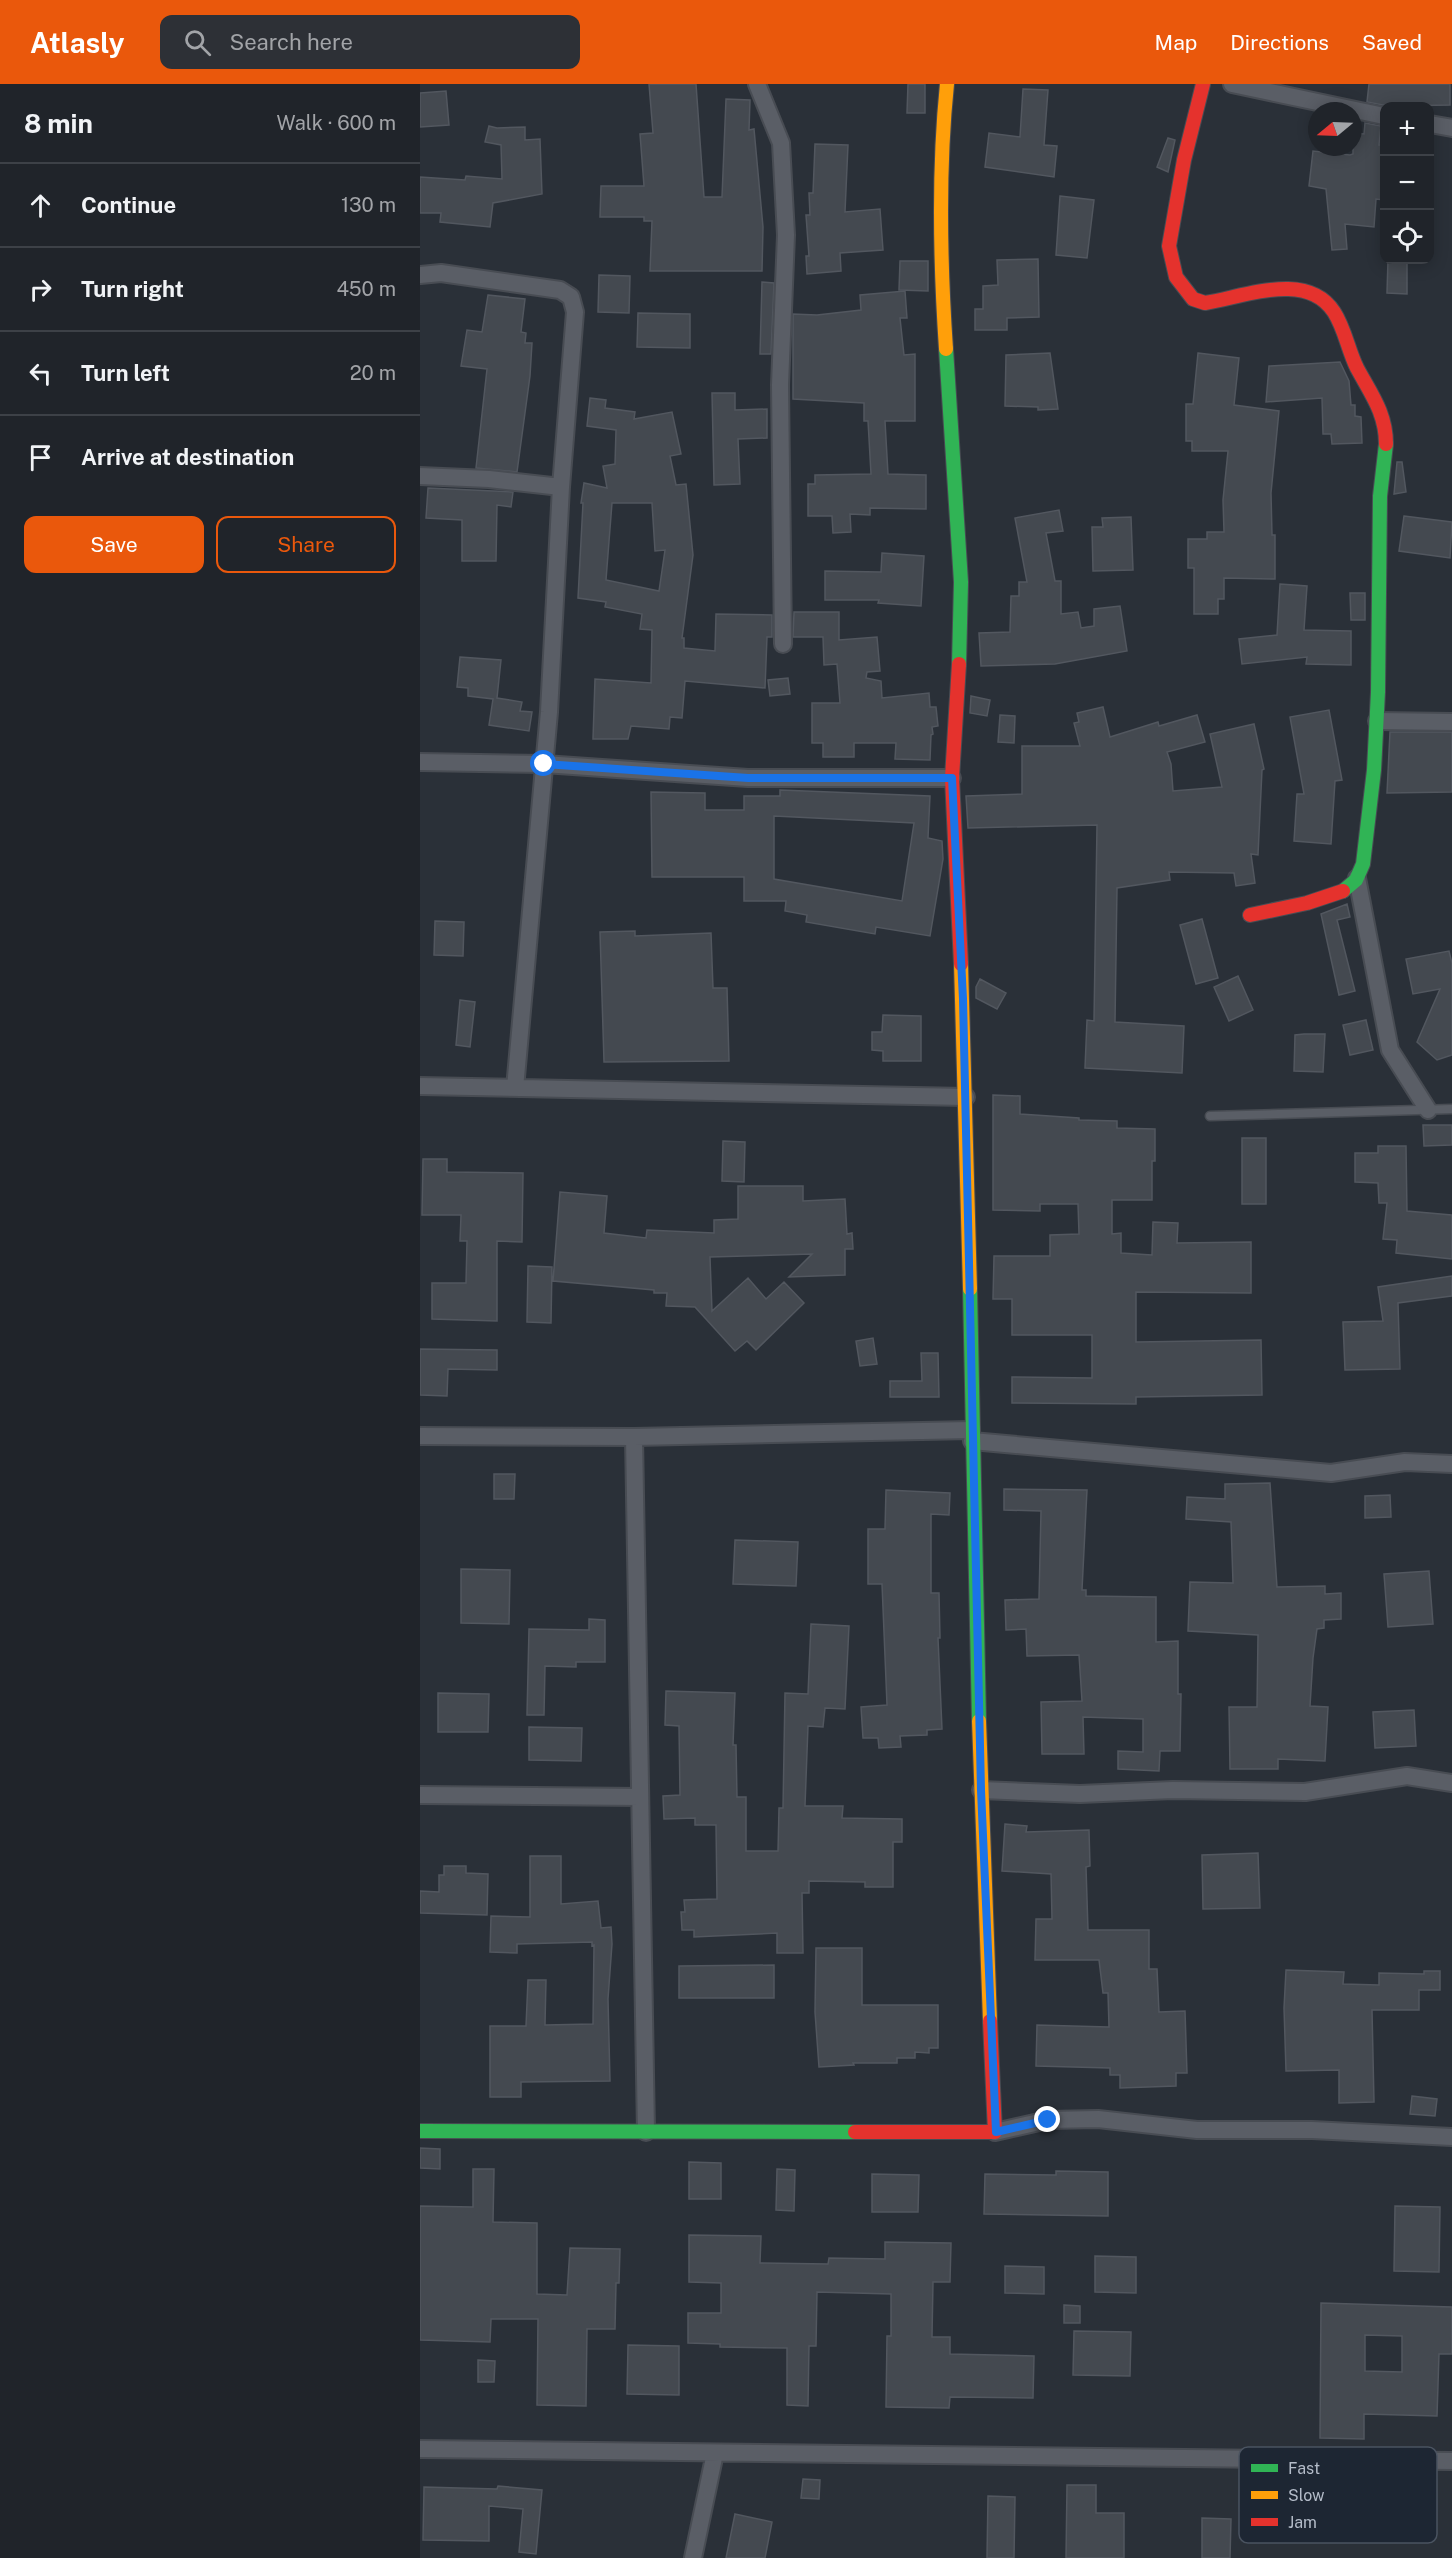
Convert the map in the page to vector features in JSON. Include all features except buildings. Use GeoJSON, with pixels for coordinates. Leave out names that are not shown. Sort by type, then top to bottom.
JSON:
{"type":"FeatureCollection","features":[{"type":"Feature","properties":{"kind":"street"},"geometry":{"type":"LineString","coordinates":[[757,84],[781,143],[786,235],[780,385],[783,644]]}},
{"type":"Feature","properties":{"kind":"street"},"geometry":{"type":"LineString","coordinates":[[948,84],[942,130],[942,288],[961,582],[958,690],[952,778],[966,1097],[981,1790],[996,2132]]}},
{"type":"Feature","properties":{"kind":"street"},"geometry":{"type":"LineString","coordinates":[[1203,84],[1184,160],[1169,246],[1176,277],[1193,299],[1205,303],[1296,289],[1312,292],[1323,298],[1336,314],[1354,360],[1374,394],[1384,423],[1386,445],[1380,495],[1376,758],[1364,860],[1357,878],[1340,892],[1250,915]]}},
{"type":"Feature","properties":{"kind":"street"},"geometry":{"type":"LineString","coordinates":[[1232,84],[1380,115]]}},
{"type":"Feature","properties":{"kind":"street"},"geometry":{"type":"LineString","coordinates":[[1434,125],[1452,128]]}},
{"type":"Feature","properties":{"kind":"street"},"geometry":{"type":"LineString","coordinates":[[420,275],[441,273],[560,290],[571,297],[575,312],[561,487],[549,712],[515,1088]]}},
{"type":"Feature","properties":{"kind":"street"},"geometry":{"type":"LineString","coordinates":[[420,476],[489,479],[561,487]]}},
{"type":"Feature","properties":{"kind":"street"},"geometry":{"type":"LineString","coordinates":[[1377,721],[1452,722]]}},
{"type":"Feature","properties":{"kind":"street"},"geometry":{"type":"LineString","coordinates":[[420,762],[544,764],[748,778],[952,778]]}},
{"type":"Feature","properties":{"kind":"street"},"geometry":{"type":"LineString","coordinates":[[1357,878],[1390,1050],[1428,1110]]}},
{"type":"Feature","properties":{"kind":"street"},"geometry":{"type":"LineString","coordinates":[[420,1086],[966,1097]]}},
{"type":"Feature","properties":{"kind":"street"},"geometry":{"type":"LineString","coordinates":[[420,1436],[972,1436],[1332,1473],[1405,1462],[1452,1464]]}},
{"type":"Feature","properties":{"kind":"street"},"geometry":{"type":"LineString","coordinates":[[634,1437],[646,2132]]}},
{"type":"Feature","properties":{"kind":"street"},"geometry":{"type":"LineString","coordinates":[[981,1790],[1080,1794],[1173,1790],[1305,1792],[1407,1776],[1452,1783]]}},
{"type":"Feature","properties":{"kind":"street"},"geometry":{"type":"LineString","coordinates":[[420,1795],[639,1797]]}},
{"type":"Feature","properties":{"kind":"street"},"geometry":{"type":"LineString","coordinates":[[420,2131],[996,2132],[1048,2120],[1098,2119],[1197,2130],[1312,2130],[1452,2137]]}},
{"type":"Feature","properties":{"kind":"street"},"geometry":{"type":"LineString","coordinates":[[420,2449],[1239,2459]]}},
{"type":"Feature","properties":{"kind":"street"},"geometry":{"type":"LineString","coordinates":[[693,2558],[715,2453]]}},
{"type":"Feature","properties":{"kind":"street"},"geometry":{"type":"LineString","coordinates":[[1437,2461],[1452,2461]]}},
{"type":"Feature","properties":{"kind":"lane"},"geometry":{"type":"LineString","coordinates":[[1210,1116],[1452,1109]]}},
{"type":"Feature","properties":{"kind":"traffic: fast"},"geometry":{"type":"LineString","coordinates":[[946,349],[961,582],[959,664]]}},
{"type":"Feature","properties":{"kind":"traffic: fast"},"geometry":{"type":"LineString","coordinates":[[1343,891],[1356,880],[1363,864],[1374,770],[1378,692],[1380,496],[1386,444]]}},
{"type":"Feature","properties":{"kind":"traffic: fast"},"geometry":{"type":"LineString","coordinates":[[970,1289],[979,1721]]}},
{"type":"Feature","properties":{"kind":"traffic: fast"},"geometry":{"type":"LineString","coordinates":[[420,2131],[855,2132]]}},
{"type":"Feature","properties":{"kind":"traffic: slow"},"geometry":{"type":"LineString","coordinates":[[946,349],[941,216],[942,150],[947,84]]}},
{"type":"Feature","properties":{"kind":"traffic: slow"},"geometry":{"type":"LineString","coordinates":[[961,964],[970,1289]]}},
{"type":"Feature","properties":{"kind":"traffic: slow"},"geometry":{"type":"LineString","coordinates":[[979,1721],[990,2021]]}},
{"type":"Feature","properties":{"kind":"traffic: jam"},"geometry":{"type":"LineString","coordinates":[[1203,84],[1184,160],[1169,246],[1176,277],[1193,299],[1205,303],[1256,292],[1292,289],[1308,292],[1322,299],[1338,319],[1357,368],[1381,413],[1386,444]]}},
{"type":"Feature","properties":{"kind":"traffic: jam"},"geometry":{"type":"LineString","coordinates":[[959,664],[952,778],[961,964]]}},
{"type":"Feature","properties":{"kind":"traffic: jam"},"geometry":{"type":"LineString","coordinates":[[1250,915],[1307,903],[1343,891]]}},
{"type":"Feature","properties":{"kind":"traffic: jam"},"geometry":{"type":"LineString","coordinates":[[855,2132],[995,2132],[990,2021]]}},
{"type":"Feature","properties":{"kind":"route"},"geometry":{"type":"LineString","coordinates":[[544,764],[748,778],[952,778],[963,999],[971,1431],[981,1790],[996,2132],[1048,2120]]}}]}
